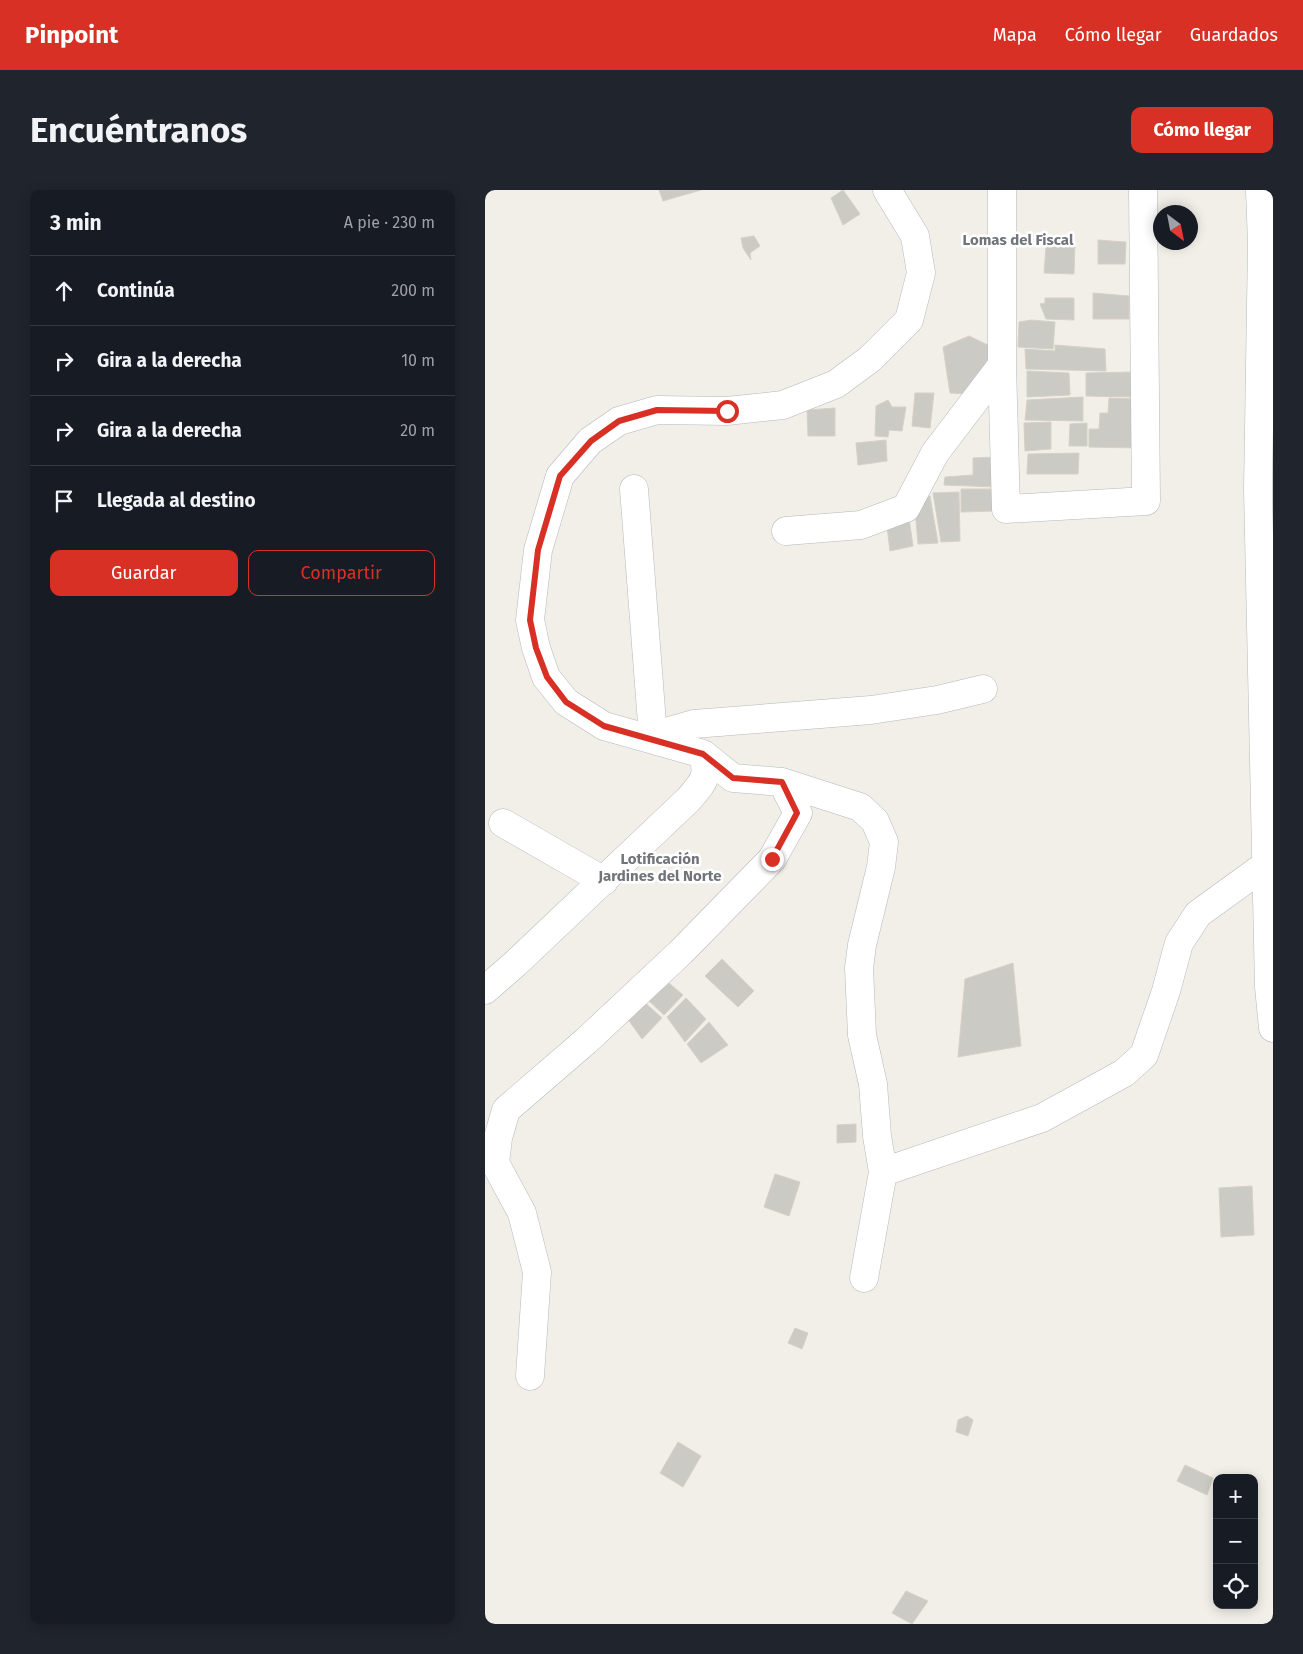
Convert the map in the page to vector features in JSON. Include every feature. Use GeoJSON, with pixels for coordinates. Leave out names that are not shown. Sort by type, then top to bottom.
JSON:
{"type":"FeatureCollection","features":[{"type":"Feature","properties":{"kind":"street"},"geometry":{"type":"LineString","coordinates":[[864,1278],[883,1172],[877,1136],[873,1084],[862,1035],[859,968],[862,945],[881,866],[884,842],[875,821],[860,807],[782,782],[733,778],[703,754],[649,737],[604,726],[566,702],[547,677],[536,648],[530,620],[538,550],[560,476],[591,441],[619,421],[657,410],[727,411],[783,405],[836,384],[870,359],[909,320],[921,273],[915,236],[887,190]]}},
{"type":"Feature","properties":{"kind":"street"},"geometry":{"type":"LineString","coordinates":[[1002,190],[1002,365],[1006,509],[1146,501],[1143,190]]}},
{"type":"Feature","properties":{"kind":"street"},"geometry":{"type":"LineString","coordinates":[[1260,190],[1267,240],[1258,490],[1269,987],[1273,1028]]}},
{"type":"Feature","properties":{"kind":"street"},"geometry":{"type":"LineString","coordinates":[[786,532],[861,525],[906,508],[935,453],[1002,365]]}},
{"type":"Feature","properties":{"kind":"street"},"geometry":{"type":"LineString","coordinates":[[634,489],[649,737]]}},
{"type":"Feature","properties":{"kind":"street"},"geometry":{"type":"LineString","coordinates":[[649,737],[694,724],[871,710],[937,700],[983,689]]}},
{"type":"Feature","properties":{"kind":"street"},"geometry":{"type":"LineString","coordinates":[[485,990],[604,881],[689,799],[704,781],[707,770],[703,754]]}},
{"type":"Feature","properties":{"kind":"street"},"geometry":{"type":"LineString","coordinates":[[530,1376],[537,1272],[523,1213],[495,1163],[492,1148],[506,1110],[586,1041],[681,952],[772,859],[797,813],[782,782]]}},
{"type":"Feature","properties":{"kind":"street"},"geometry":{"type":"LineString","coordinates":[[503,823],[604,881]]}},
{"type":"Feature","properties":{"kind":"street"},"geometry":{"type":"LineString","coordinates":[[883,1172],[1041,1118],[1124,1073],[1144,1055],[1166,991],[1179,943],[1198,914],[1267,864]]}},
{"type":"Feature","properties":{"kind":"building"},"geometry":{"type":"Polygon","coordinates":[[[659,190],[701,190],[663,201],[659,190]]]}},
{"type":"Feature","properties":{"kind":"building"},"geometry":{"type":"Polygon","coordinates":[[[843,190],[860,214],[843,225],[831,198],[843,190]]]}},
{"type":"Feature","properties":{"kind":"building"},"geometry":{"type":"Polygon","coordinates":[[[754,236],[760,246],[750,253],[751,260],[743,248],[741,238],[754,236]]]}},
{"type":"Feature","properties":{"kind":"building"},"geometry":{"type":"Polygon","coordinates":[[[1098,240],[1126,242],[1125,264],[1098,264],[1098,240]]]}},
{"type":"Feature","properties":{"kind":"building"},"geometry":{"type":"Polygon","coordinates":[[[1075,244],[1074,274],[1044,273],[1046,247],[1075,244]]]}},
{"type":"Feature","properties":{"kind":"building"},"geometry":{"type":"Polygon","coordinates":[[[1093,293],[1129,296],[1129,319],[1093,319],[1093,293]]]}},
{"type":"Feature","properties":{"kind":"building"},"geometry":{"type":"Polygon","coordinates":[[[1045,298],[1074,298],[1074,320],[1046,319],[1040,304],[1045,303],[1045,298]]]}},
{"type":"Feature","properties":{"kind":"building"},"geometry":{"type":"Polygon","coordinates":[[[1031,320],[1055,322],[1053,349],[1018,347],[1019,322],[1031,320]]]}},
{"type":"Feature","properties":{"kind":"building"},"geometry":{"type":"Polygon","coordinates":[[[969,336],[994,348],[969,394],[950,393],[943,347],[969,336]]]}},
{"type":"Feature","properties":{"kind":"building"},"geometry":{"type":"Polygon","coordinates":[[[1055,345],[1105,349],[1106,371],[1026,369],[1025,349],[1055,351],[1055,345]]]}},
{"type":"Feature","properties":{"kind":"building"},"geometry":{"type":"Polygon","coordinates":[[[1027,371],[1069,373],[1070,395],[1027,397],[1027,371]]]}},
{"type":"Feature","properties":{"kind":"building"},"geometry":{"type":"Polygon","coordinates":[[[1132,372],[1134,397],[1086,396],[1086,373],[1132,372]]]}},
{"type":"Feature","properties":{"kind":"building"},"geometry":{"type":"Polygon","coordinates":[[[915,393],[934,393],[930,428],[912,426],[915,393]]]}},
{"type":"Feature","properties":{"kind":"building"},"geometry":{"type":"Polygon","coordinates":[[[1083,397],[1083,421],[1025,420],[1027,400],[1083,397]]]}},
{"type":"Feature","properties":{"kind":"building"},"geometry":{"type":"Polygon","coordinates":[[[1109,398],[1134,399],[1136,448],[1089,447],[1089,429],[1099,429],[1100,413],[1108,413],[1109,398]]]}},
{"type":"Feature","properties":{"kind":"building"},"geometry":{"type":"Polygon","coordinates":[[[888,400],[892,407],[906,407],[902,431],[889,430],[888,437],[875,436],[876,406],[888,400]]]}},
{"type":"Feature","properties":{"kind":"building"},"geometry":{"type":"Polygon","coordinates":[[[835,408],[835,436],[808,436],[807,410],[835,408]]]}},
{"type":"Feature","properties":{"kind":"building"},"geometry":{"type":"Polygon","coordinates":[[[1051,422],[1051,449],[1025,451],[1024,423],[1051,422]]]}},
{"type":"Feature","properties":{"kind":"building"},"geometry":{"type":"Polygon","coordinates":[[[1087,423],[1087,446],[1069,446],[1070,424],[1087,423]]]}},
{"type":"Feature","properties":{"kind":"building"},"geometry":{"type":"Polygon","coordinates":[[[886,440],[887,461],[858,465],[856,443],[886,440]]]}},
{"type":"Feature","properties":{"kind":"building"},"geometry":{"type":"Polygon","coordinates":[[[1079,453],[1078,474],[1027,474],[1028,454],[1079,453]]]}},
{"type":"Feature","properties":{"kind":"building"},"geometry":{"type":"Polygon","coordinates":[[[996,457],[995,487],[944,485],[945,477],[973,475],[973,458],[996,457]]]}},
{"type":"Feature","properties":{"kind":"building"},"geometry":{"type":"Polygon","coordinates":[[[961,489],[995,489],[995,511],[961,512],[961,489]]]}},
{"type":"Feature","properties":{"kind":"building"},"geometry":{"type":"Polygon","coordinates":[[[959,492],[960,541],[941,542],[933,493],[959,492]]]}},
{"type":"Feature","properties":{"kind":"building"},"geometry":{"type":"Polygon","coordinates":[[[930,496],[938,543],[918,544],[914,498],[930,496]]]}},
{"type":"Feature","properties":{"kind":"building"},"geometry":{"type":"Polygon","coordinates":[[[908,511],[913,546],[890,551],[886,518],[908,511]]]}},
{"type":"Feature","properties":{"kind":"building"},"geometry":{"type":"Polygon","coordinates":[[[722,959],[754,991],[738,1007],[705,976],[722,959]]]}},
{"type":"Feature","properties":{"kind":"building"},"geometry":{"type":"Polygon","coordinates":[[[1013,963],[1021,1046],[958,1057],[965,979],[1013,963]]]}},
{"type":"Feature","properties":{"kind":"building"},"geometry":{"type":"Polygon","coordinates":[[[663,978],[683,995],[664,1015],[646,998],[663,978]]]}},
{"type":"Feature","properties":{"kind":"building"},"geometry":{"type":"Polygon","coordinates":[[[686,998],[706,1019],[685,1042],[667,1017],[686,998]]]}},
{"type":"Feature","properties":{"kind":"building"},"geometry":{"type":"Polygon","coordinates":[[[642,1000],[662,1018],[642,1039],[625,1015],[642,1000]]]}},
{"type":"Feature","properties":{"kind":"building"},"geometry":{"type":"Polygon","coordinates":[[[709,1022],[728,1045],[701,1063],[687,1044],[709,1022]]]}},
{"type":"Feature","properties":{"kind":"building"},"geometry":{"type":"Polygon","coordinates":[[[856,1124],[856,1142],[837,1143],[837,1125],[856,1124]]]}},
{"type":"Feature","properties":{"kind":"building"},"geometry":{"type":"Polygon","coordinates":[[[775,1174],[800,1182],[789,1216],[764,1207],[775,1174]]]}},
{"type":"Feature","properties":{"kind":"building"},"geometry":{"type":"Polygon","coordinates":[[[1252,1186],[1254,1235],[1221,1237],[1219,1188],[1252,1186]]]}},
{"type":"Feature","properties":{"kind":"building"},"geometry":{"type":"Polygon","coordinates":[[[795,1328],[808,1333],[802,1349],[788,1343],[795,1328]]]}},
{"type":"Feature","properties":{"kind":"building"},"geometry":{"type":"Polygon","coordinates":[[[967,1416],[973,1420],[968,1436],[956,1432],[958,1420],[967,1416]]]}},
{"type":"Feature","properties":{"kind":"building"},"geometry":{"type":"Polygon","coordinates":[[[678,1442],[701,1456],[683,1487],[660,1473],[678,1442]]]}},
{"type":"Feature","properties":{"kind":"building"},"geometry":{"type":"Polygon","coordinates":[[[1185,1465],[1213,1478],[1207,1495],[1177,1481],[1185,1465]]]}},
{"type":"Feature","properties":{"kind":"building"},"geometry":{"type":"Polygon","coordinates":[[[906,1591],[928,1601],[912,1624],[892,1613],[906,1591]]]}},
{"type":"Feature","properties":{"kind":"district","name":"Lomas del Fiscal"},"geometry":{"type":"Point","coordinates":[1018,240]}},
{"type":"Feature","properties":{"kind":"district","name":"Lotificación Jardines del Norte"},"geometry":{"type":"Point","coordinates":[660,868]}},
{"type":"Feature","properties":{"kind":"route"},"geometry":{"type":"LineString","coordinates":[[727,411],[657,410],[619,421],[591,441],[560,476],[538,550],[530,620],[536,648],[547,677],[566,702],[604,726],[703,754],[733,778],[782,782],[797,813],[772,859]]}}]}
